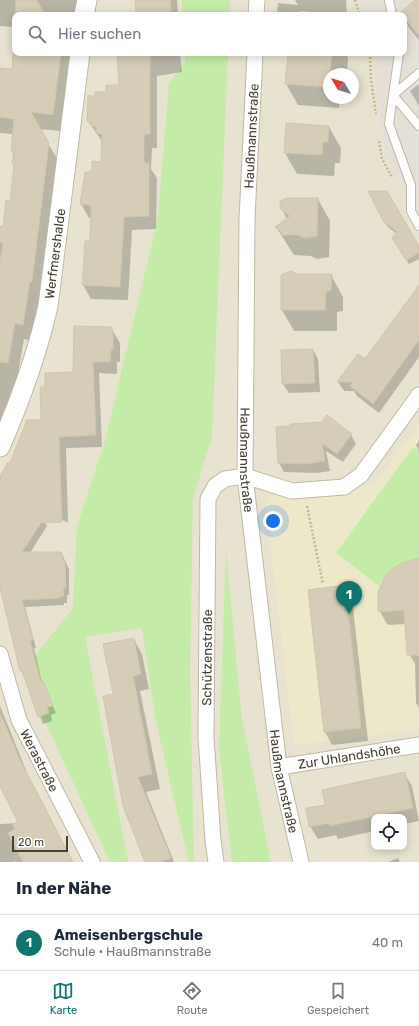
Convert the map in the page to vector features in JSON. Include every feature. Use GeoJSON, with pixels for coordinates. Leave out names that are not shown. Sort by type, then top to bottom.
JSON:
{"type":"FeatureCollection","features":[{"type":"Feature","properties":{"kind":"street"},"geometry":{"type":"LineString","coordinates":[[85,12],[87,0]]}},
{"type":"Feature","properties":{"kind":"street"},"geometry":{"type":"LineString","coordinates":[[256,12],[257,0]]}},
{"type":"Feature","properties":{"kind":"street","name":"Werfmershalde"},"geometry":{"type":"LineString","coordinates":[[0,447],[21,398],[41,338],[48,306],[80,56]]}},
{"type":"Feature","properties":{"kind":"street","name":"Haußmannstraße"},"geometry":{"type":"LineString","coordinates":[[255,56],[247,219],[245,476],[279,767],[301,862]]}},
{"type":"Feature","properties":{"kind":"street"},"geometry":{"type":"LineString","coordinates":[[245,476],[292,491],[344,487],[361,475],[419,395]]}},
{"type":"Feature","properties":{"kind":"street","name":"Schützenstraße"},"geometry":{"type":"LineString","coordinates":[[216,862],[213,840],[206,737],[208,499],[215,486],[225,479],[245,476]]}},
{"type":"Feature","properties":{"kind":"street","name":"Werastraße"},"geometry":{"type":"LineString","coordinates":[[0,654],[19,720],[92,862]]}},
{"type":"Feature","properties":{"kind":"street","name":"Zur Uhlandshöhe"},"geometry":{"type":"LineString","coordinates":[[279,767],[419,745]]}},
{"type":"Feature","properties":{"kind":"lane"},"geometry":{"type":"LineString","coordinates":[[389,0],[391,12]]}},
{"type":"Feature","properties":{"kind":"lane"},"geometry":{"type":"LineString","coordinates":[[399,56],[389,124],[411,185],[411,211],[419,226]]}},
{"type":"Feature","properties":{"kind":"lane"},"geometry":{"type":"LineString","coordinates":[[393,95],[419,73]]}},
{"type":"Feature","properties":{"kind":"lane"},"geometry":{"type":"LineString","coordinates":[[393,95],[419,126]]}},
{"type":"Feature","properties":{"kind":"path"},"geometry":{"type":"LineString","coordinates":[[355,0],[359,12]]}},
{"type":"Feature","properties":{"kind":"path"},"geometry":{"type":"LineString","coordinates":[[304,490],[323,584]]}},
{"type":"Feature","properties":{"kind":"shaded area"},"geometry":{"type":"Polygon","coordinates":[[[0,0],[419,0],[419,862],[0,862],[0,0]]]}},
{"type":"Feature","properties":{"kind":"shaded area"},"geometry":{"type":"Polygon","coordinates":[[[361,0],[419,0],[419,183],[404,186],[386,156],[375,86],[378,62],[377,56],[407,56],[407,12],[364,12],[361,0]]]}},
{"type":"Feature","properties":{"kind":"shaded area"},"geometry":{"type":"Polygon","coordinates":[[[419,424],[419,730],[294,745],[265,498],[374,485],[419,424]]]}},
{"type":"Feature","properties":{"kind":"green space"},"geometry":{"type":"Polygon","coordinates":[[[182,0],[230,0],[229,12],[183,12],[182,0]]]}},
{"type":"Feature","properties":{"kind":"green space"},"geometry":{"type":"Polygon","coordinates":[[[185,56],[228,56],[212,436],[193,498],[190,671],[194,862],[189,862],[156,722],[142,628],[85,637],[128,862],[110,862],[22,672],[73,608],[77,526],[105,441],[158,218],[169,83],[186,61],[185,56]]]}},
{"type":"Feature","properties":{"kind":"green space"},"geometry":{"type":"Polygon","coordinates":[[[413,447],[419,451],[419,560],[412,560],[400,564],[390,570],[379,586],[336,553],[413,447]]]}},
{"type":"Feature","properties":{"kind":"green space"},"geometry":{"type":"Polygon","coordinates":[[[226,550],[242,720],[271,862],[232,862],[219,749],[226,550]]]}},
{"type":"Feature","properties":{"kind":"building"},"geometry":{"type":"Polygon","coordinates":[[[16,0],[36,0],[44,12],[15,12],[16,0]]]}},
{"type":"Feature","properties":{"kind":"building"},"geometry":{"type":"Polygon","coordinates":[[[135,0],[170,0],[172,12],[136,12],[135,0]]]}},
{"type":"Feature","properties":{"kind":"building"},"geometry":{"type":"Polygon","coordinates":[[[415,0],[419,0],[419,36],[407,22],[407,12],[401,12],[415,0]]]}},
{"type":"Feature","properties":{"kind":"building"},"geometry":{"type":"Polygon","coordinates":[[[13,56],[61,56],[53,115],[31,112],[49,143],[32,282],[30,281],[23,325],[15,323],[8,363],[0,362],[0,266],[3,243],[0,242],[0,226],[3,227],[6,200],[10,201],[14,164],[12,163],[14,152],[11,151],[14,119],[0,117],[0,68],[12,69],[13,56]]]}},
{"type":"Feature","properties":{"kind":"building"},"geometry":{"type":"Polygon","coordinates":[[[117,56],[150,56],[150,134],[144,135],[144,163],[149,163],[149,216],[124,217],[120,287],[82,285],[85,241],[90,241],[91,205],[80,204],[85,172],[92,172],[92,161],[101,162],[102,134],[96,133],[96,126],[91,126],[91,122],[87,121],[88,96],[95,96],[95,92],[106,92],[106,85],[119,85],[117,56]]]}},
{"type":"Feature","properties":{"kind":"building"},"geometry":{"type":"Polygon","coordinates":[[[288,56],[332,56],[330,68],[323,68],[323,87],[285,84],[288,56]]]}},
{"type":"Feature","properties":{"kind":"building"},"geometry":{"type":"Polygon","coordinates":[[[286,123],[329,126],[328,142],[323,142],[322,155],[284,153],[286,123]]]}},
{"type":"Feature","properties":{"kind":"building"},"geometry":{"type":"Polygon","coordinates":[[[368,191],[387,191],[419,246],[419,253],[406,260],[392,238],[397,232],[383,221],[368,191]]]}},
{"type":"Feature","properties":{"kind":"building"},"geometry":{"type":"Polygon","coordinates":[[[286,198],[318,198],[317,236],[304,238],[298,235],[281,235],[281,231],[275,227],[290,216],[280,209],[280,201],[286,198]]]}},
{"type":"Feature","properties":{"kind":"building"},"geometry":{"type":"Polygon","coordinates":[[[291,271],[297,274],[332,274],[331,291],[326,291],[325,310],[281,310],[281,275],[291,271]]]}},
{"type":"Feature","properties":{"kind":"building"},"geometry":{"type":"Polygon","coordinates":[[[419,285],[419,340],[373,404],[350,386],[353,382],[337,382],[358,354],[365,359],[419,285]]]}},
{"type":"Feature","properties":{"kind":"building"},"geometry":{"type":"Polygon","coordinates":[[[74,326],[112,327],[113,350],[111,350],[110,362],[93,362],[96,435],[59,437],[62,522],[41,523],[22,552],[59,552],[62,553],[63,561],[65,561],[66,588],[63,588],[64,596],[60,596],[60,598],[22,600],[33,640],[30,641],[41,682],[43,681],[53,706],[47,707],[49,713],[38,717],[22,670],[20,671],[0,588],[0,476],[8,462],[10,463],[27,420],[41,420],[40,387],[45,387],[45,373],[73,372],[74,326]]]}},
{"type":"Feature","properties":{"kind":"building"},"geometry":{"type":"Polygon","coordinates":[[[313,349],[315,383],[282,384],[281,350],[313,349]]]}},
{"type":"Feature","properties":{"kind":"building"},"geometry":{"type":"Polygon","coordinates":[[[327,415],[352,434],[337,454],[322,443],[325,461],[305,464],[278,463],[276,427],[290,426],[290,424],[322,422],[327,415]]]}},
{"type":"Feature","properties":{"kind":"building"},"geometry":{"type":"Polygon","coordinates":[[[419,558],[419,655],[407,655],[404,610],[378,611],[378,592],[385,576],[393,568],[402,563],[419,558]]]}},
{"type":"Feature","properties":{"kind":"building"},"geometry":{"type":"Polygon","coordinates":[[[345,585],[361,728],[324,732],[308,590],[345,585]]]}},
{"type":"Feature","properties":{"kind":"building"},"geometry":{"type":"Polygon","coordinates":[[[134,638],[141,674],[133,676],[152,774],[138,777],[171,858],[160,862],[145,862],[123,806],[103,696],[113,694],[103,644],[134,638]]]}},
{"type":"Feature","properties":{"kind":"building"},"geometry":{"type":"Polygon","coordinates":[[[0,713],[20,760],[73,862],[23,862],[8,833],[15,829],[12,824],[18,822],[0,786],[0,713]]]}},
{"type":"Feature","properties":{"kind":"building"},"geometry":{"type":"Polygon","coordinates":[[[405,772],[413,808],[385,814],[371,814],[371,817],[329,826],[329,823],[309,827],[306,808],[325,805],[322,790],[405,772]]]}},
{"type":"Feature","properties":{"kind":"place","name":"Ameisenbergschule"},"geometry":{"type":"Point","coordinates":[349,614]}}]}
